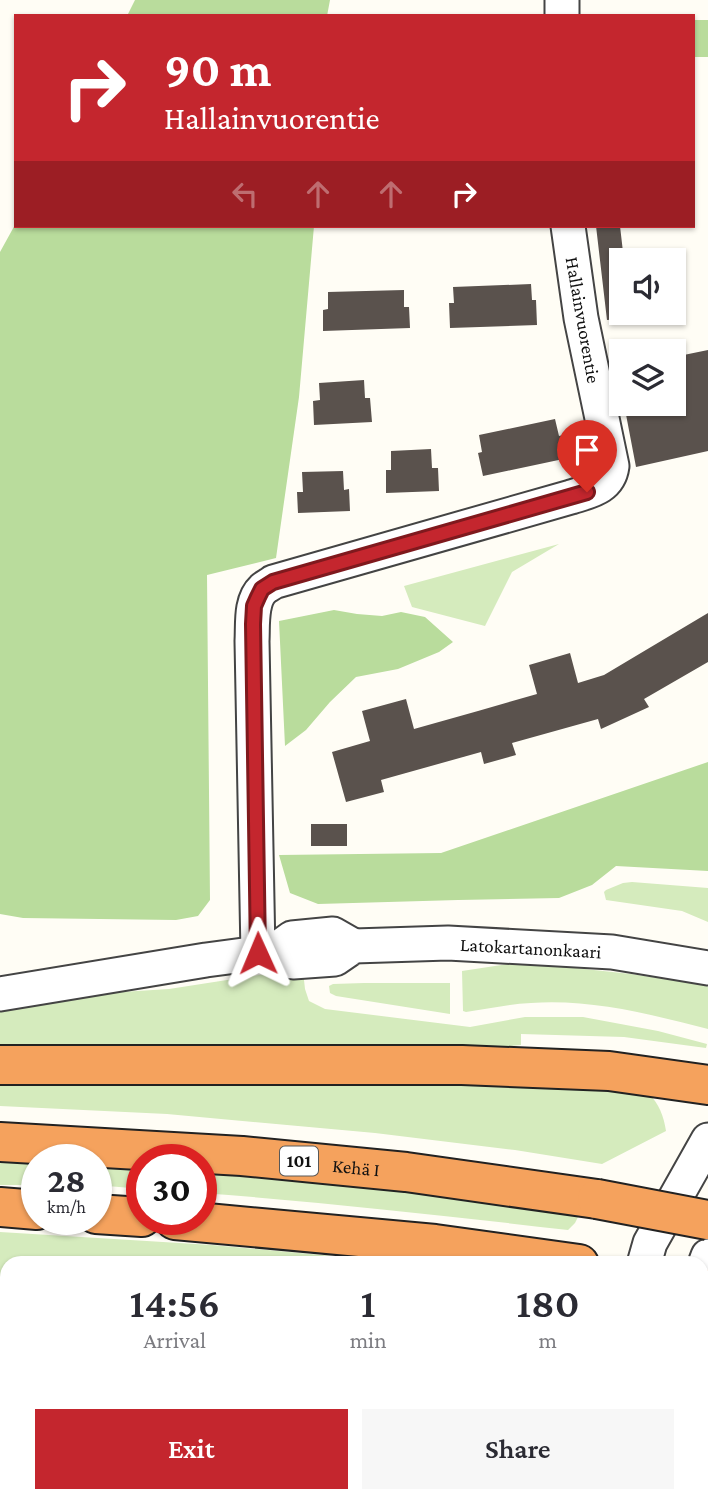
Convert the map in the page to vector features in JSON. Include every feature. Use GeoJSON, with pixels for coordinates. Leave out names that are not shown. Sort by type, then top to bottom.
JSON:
{"type":"FeatureCollection","features":[{"type":"Feature","properties":{"kind":"highway"},"geometry":{"type":"LineString","coordinates":[[0,1065],[462,1065],[608,1071],[708,1085]]}},
{"type":"Feature","properties":{"kind":"highway","name":"Kehä I"},"geometry":{"type":"LineString","coordinates":[[0,1142],[242,1156],[406,1172],[597,1199],[708,1220]]}},
{"type":"Feature","properties":{"kind":"highway"},"geometry":{"type":"LineString","coordinates":[[0,1208],[21,1209]]}},
{"type":"Feature","properties":{"kind":"highway"},"geometry":{"type":"LineString","coordinates":[[217,1224],[435,1244],[523,1256]]}},
{"type":"Feature","properties":{"kind":"street","name":"Hallainvuorentie"},"geometry":{"type":"LineString","coordinates":[[266,952],[257,795],[252,641],[254,606],[262,589],[273,582],[600,488],[607,481],[612,466],[581,318],[568,228]]}},
{"type":"Feature","properties":{"kind":"street","name":"Latokartanonkaari"},"geometry":{"type":"LineString","coordinates":[[0,994],[266,952],[292,938],[333,934],[354,946],[448,943],[612,952],[708,968]]}},
{"type":"Feature","properties":{"kind":"street"},"geometry":{"type":"LineString","coordinates":[[646,1256],[650,1243],[708,1140]]}},
{"type":"Feature","properties":{"kind":"green space"},"geometry":{"type":"Polygon","coordinates":[[[135,0],[330,0],[327,14],[128,14],[135,0]]]}},
{"type":"Feature","properties":{"kind":"green space"},"geometry":{"type":"Polygon","coordinates":[[[695,20],[708,20],[708,57],[695,57],[695,20]]]}},
{"type":"Feature","properties":{"kind":"green space"},"geometry":{"type":"Polygon","coordinates":[[[14,227],[314,228],[299,397],[276,558],[207,575],[210,900],[198,916],[176,920],[23,918],[0,914],[0,252],[14,227]]]}},
{"type":"Feature","properties":{"kind":"green space"},"geometry":{"type":"Polygon","coordinates":[[[559,544],[512,572],[485,626],[412,607],[404,586],[559,544]]]}},
{"type":"Feature","properties":{"kind":"green space"},"geometry":{"type":"Polygon","coordinates":[[[334,610],[382,616],[401,612],[425,617],[453,642],[439,652],[398,669],[356,677],[306,730],[285,746],[279,621],[334,610]]]}},
{"type":"Feature","properties":{"kind":"green space"},"geometry":{"type":"Polygon","coordinates":[[[708,762],[708,871],[616,866],[592,885],[559,898],[318,904],[290,893],[279,855],[441,853],[708,762]]]}},
{"type":"Feature","properties":{"kind":"green space"},"geometry":{"type":"Polygon","coordinates":[[[632,882],[708,888],[708,922],[682,911],[606,900],[606,890],[632,882]]]}},
{"type":"Feature","properties":{"kind":"green space"},"geometry":{"type":"Polygon","coordinates":[[[529,963],[705,985],[708,987],[708,1029],[642,1013],[576,1003],[523,1004],[463,1011],[462,971],[529,963]]]}},
{"type":"Feature","properties":{"kind":"green space"},"geometry":{"type":"Polygon","coordinates":[[[303,971],[309,1001],[325,1009],[470,1027],[525,1017],[583,1017],[658,1031],[707,1044],[706,1048],[624,1037],[521,1034],[521,1045],[442,1053],[0,1044],[0,1007],[89,994],[169,989],[272,973],[303,971]]]}},
{"type":"Feature","properties":{"kind":"green space"},"geometry":{"type":"Polygon","coordinates":[[[450,983],[450,1014],[330,993],[329,986],[333,984],[450,983]]]}},
{"type":"Feature","properties":{"kind":"green space"},"geometry":{"type":"Polygon","coordinates":[[[0,1076],[498,1081],[648,1093],[660,1111],[666,1131],[602,1164],[375,1133],[167,1114],[0,1106],[0,1076]]]}},
{"type":"Feature","properties":{"kind":"green space"},"geometry":{"type":"Polygon","coordinates":[[[0,1160],[21,1161],[21,1185],[0,1185],[0,1160]]]}},
{"type":"Feature","properties":{"kind":"green space"},"geometry":{"type":"Polygon","coordinates":[[[112,1166],[126,1166],[126,1188],[112,1186],[112,1166]]]}},
{"type":"Feature","properties":{"kind":"green space"},"geometry":{"type":"Polygon","coordinates":[[[217,1174],[398,1191],[579,1215],[568,1230],[217,1194],[217,1174]]]}},
{"type":"Feature","properties":{"kind":"green space"},"geometry":{"type":"Polygon","coordinates":[[[0,1232],[212,1245],[332,1256],[0,1256],[0,1232]]]}},
{"type":"Feature","properties":{"kind":"building"},"geometry":{"type":"Polygon","coordinates":[[[596,228],[620,228],[623,248],[609,248],[609,320],[596,228]]]}},
{"type":"Feature","properties":{"kind":"building"},"geometry":{"type":"Polygon","coordinates":[[[531,284],[532,300],[536,300],[537,325],[450,328],[449,303],[454,303],[453,287],[531,284]]]}},
{"type":"Feature","properties":{"kind":"building"},"geometry":{"type":"Polygon","coordinates":[[[404,290],[404,307],[409,307],[410,328],[323,331],[323,310],[328,309],[328,292],[404,290]]]}},
{"type":"Feature","properties":{"kind":"building"},"geometry":{"type":"Polygon","coordinates":[[[708,350],[708,451],[636,467],[626,416],[686,416],[686,355],[708,350]]]}},
{"type":"Feature","properties":{"kind":"building"},"geometry":{"type":"Polygon","coordinates":[[[364,380],[365,398],[370,398],[372,422],[314,425],[313,401],[320,400],[319,383],[364,380]]]}},
{"type":"Feature","properties":{"kind":"building"},"geometry":{"type":"Polygon","coordinates":[[[555,419],[559,436],[563,435],[568,458],[483,476],[478,453],[482,452],[479,435],[555,419]]]}},
{"type":"Feature","properties":{"kind":"building"},"geometry":{"type":"Polygon","coordinates":[[[431,449],[432,468],[438,468],[439,491],[386,493],[386,470],[391,470],[391,451],[431,449]]]}},
{"type":"Feature","properties":{"kind":"building"},"geometry":{"type":"Polygon","coordinates":[[[343,471],[344,490],[349,489],[350,511],[298,513],[297,492],[303,492],[302,472],[343,471]]]}},
{"type":"Feature","properties":{"kind":"building"},"geometry":{"type":"Polygon","coordinates":[[[708,613],[708,662],[644,699],[649,707],[601,729],[598,719],[512,743],[516,755],[484,764],[481,752],[381,780],[384,792],[346,802],[332,752],[370,741],[362,711],[406,699],[414,729],[537,694],[529,665],[570,653],[578,683],[604,675],[708,613]]]}},
{"type":"Feature","properties":{"kind":"building"},"geometry":{"type":"Polygon","coordinates":[[[311,824],[347,824],[347,846],[311,846],[311,824]]]}},
{"type":"Feature","properties":{"kind":"route"},"geometry":{"type":"LineString","coordinates":[[258,953],[252,641],[254,606],[262,589],[273,582],[587,492]]}}]}
